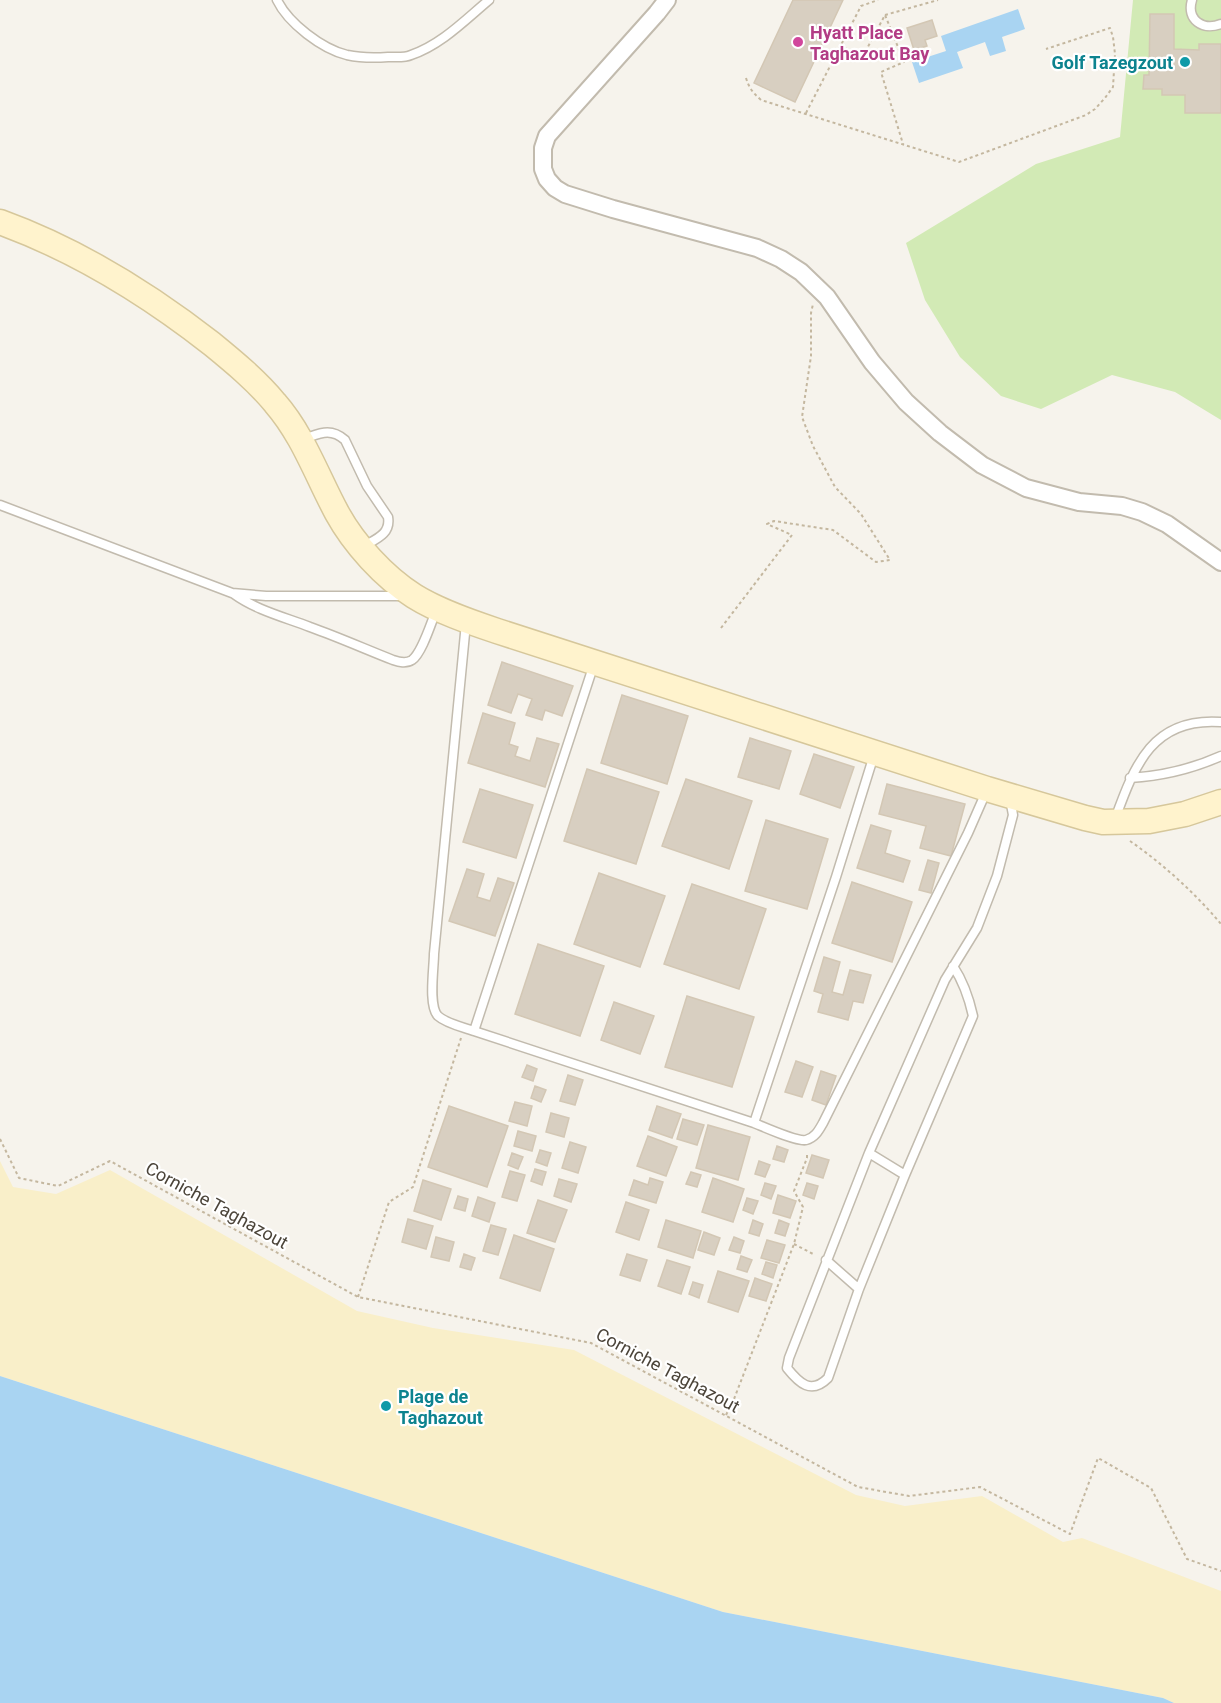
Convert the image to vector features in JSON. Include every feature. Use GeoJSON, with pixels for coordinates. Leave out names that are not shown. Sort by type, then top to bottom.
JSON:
{"type":"FeatureCollection","features":[{"type":"Feature","properties":{"kind":"street"},"geometry":{"type":"LineString","coordinates":[[667,0],[547,136],[543,148],[543,169],[547,179],[555,188],[565,194],[614,209],[757,248],[781,259],[801,272],[828,297],[872,362],[906,402],[940,433],[982,465],[1026,488],[1079,502],[1122,506],[1142,512],[1167,524],[1221,562]]}},
{"type":"Feature","properties":{"kind":"street"},"geometry":{"type":"LineString","coordinates":[[0,222],[77,256],[172,314],[256,382],[275,403],[300,440],[338,514],[361,547],[396,582],[414,596],[438,608],[466,620],[1059,812],[1109,822],[1158,819],[1185,814],[1221,802]]}},
{"type":"Feature","properties":{"kind":"lane"},"geometry":{"type":"LineString","coordinates":[[277,0],[282,11],[295,25],[321,43],[345,54],[374,58],[410,56],[440,40],[489,0]]}},
{"type":"Feature","properties":{"kind":"lane"},"geometry":{"type":"LineString","coordinates":[[1192,0],[1190,7],[1193,18],[1202,25],[1213,27],[1221,24]]}},
{"type":"Feature","properties":{"kind":"lane"},"geometry":{"type":"LineString","coordinates":[[300,440],[323,432],[331,432],[345,440],[367,486],[389,522],[383,535],[361,547]]}},
{"type":"Feature","properties":{"kind":"lane"},"geometry":{"type":"LineString","coordinates":[[0,505],[232,593],[261,609],[393,660],[406,662],[413,660],[438,608]]}},
{"type":"Feature","properties":{"kind":"lane"},"geometry":{"type":"LineString","coordinates":[[232,593],[266,596],[414,596]]}},
{"type":"Feature","properties":{"kind":"lane"},"geometry":{"type":"LineString","coordinates":[[466,620],[434,954],[433,1004],[435,1012],[443,1019],[469,1029],[794,1138],[806,1140],[814,1136],[823,1123],[968,833],[999,792],[1013,815],[997,876],[977,928],[953,966],[945,980],[869,1153],[789,1358],[787,1368],[803,1384],[821,1385],[828,1378],[859,1289],[972,1016],[967,994],[953,966]]}},
{"type":"Feature","properties":{"kind":"lane"},"geometry":{"type":"LineString","coordinates":[[469,1029],[595,662]]}},
{"type":"Feature","properties":{"kind":"lane"},"geometry":{"type":"LineString","coordinates":[[1109,822],[1130,778],[1143,757],[1160,738],[1189,724],[1221,722]]}},
{"type":"Feature","properties":{"kind":"lane"},"geometry":{"type":"LineString","coordinates":[[754,1123],[875,752]]}},
{"type":"Feature","properties":{"kind":"lane"},"geometry":{"type":"LineString","coordinates":[[1130,778],[1169,773],[1221,756]]}},
{"type":"Feature","properties":{"kind":"lane"},"geometry":{"type":"LineString","coordinates":[[869,1153],[905,1175]]}},
{"type":"Feature","properties":{"kind":"lane"},"geometry":{"type":"LineString","coordinates":[[826,1260],[859,1289]]}},
{"type":"Feature","properties":{"kind":"path"},"geometry":{"type":"LineString","coordinates":[[806,114],[861,6],[878,0]]}},
{"type":"Feature","properties":{"kind":"path"},"geometry":{"type":"LineString","coordinates":[[840,46],[863,56],[885,15],[938,0]]}},
{"type":"Feature","properties":{"kind":"path"},"geometry":{"type":"LineString","coordinates":[[885,15],[904,62],[881,72],[904,144]]}},
{"type":"Feature","properties":{"kind":"path"},"geometry":{"type":"LineString","coordinates":[[747,78],[753,93],[761,100],[959,162],[1086,115],[1105,98],[1113,87],[1115,54],[1110,28],[1046,49]]}},
{"type":"Feature","properties":{"kind":"path"},"geometry":{"type":"LineString","coordinates":[[721,628],[792,535],[766,524],[774,521],[833,530],[876,562],[890,560],[861,514],[835,487],[813,446],[802,417],[811,356],[811,314],[816,286]]}},
{"type":"Feature","properties":{"kind":"path"},"geometry":{"type":"LineString","coordinates":[[1109,822],[1173,876],[1209,909],[1221,924]]}},
{"type":"Feature","properties":{"kind":"path"},"geometry":{"type":"LineString","coordinates":[[358,1297],[389,1202],[413,1187],[469,1029]]}},
{"type":"Feature","properties":{"kind":"path","name":"Corniche Taghazout"},"geometry":{"type":"LineString","coordinates":[[0,1139],[19,1178],[58,1186],[110,1161],[358,1297],[591,1343],[858,1487],[909,1496],[980,1487],[1070,1534],[1098,1458],[1151,1488],[1187,1559],[1221,1571]]}},
{"type":"Feature","properties":{"kind":"path"},"geometry":{"type":"LineString","coordinates":[[726,1416],[794,1244],[803,1208],[794,1191],[807,1158],[806,1140]]}},
{"type":"Feature","properties":{"kind":"path"},"geometry":{"type":"LineString","coordinates":[[794,1244],[826,1260]]}},
{"type":"Feature","properties":{"kind":"green space","name":"Golf Tazegzout"},"geometry":{"type":"Polygon","coordinates":[[[1133,0],[1221,0],[1221,420],[1175,392],[1112,375],[1041,409],[1001,396],[960,357],[925,300],[906,243],[1036,164],[1120,137],[1133,0]]]}},
{"type":"Feature","properties":{"kind":"sand","name":"Plage de Taghazout"},"geometry":{"type":"Polygon","coordinates":[[[0,1161],[13,1187],[56,1194],[110,1170],[357,1311],[433,1328],[574,1350],[856,1495],[905,1506],[982,1496],[1063,1542],[1082,1538],[1221,1591],[1221,1703],[1174,1703],[1163,1698],[723,1612],[0,1376],[0,1161]]]}},
{"type":"Feature","properties":{"kind":"water"},"geometry":{"type":"Polygon","coordinates":[[[1018,9],[1025,29],[1002,37],[1006,51],[990,56],[985,42],[957,52],[963,68],[919,83],[912,62],[946,51],[941,36],[1018,9]]]}},
{"type":"Feature","properties":{"kind":"water"},"geometry":{"type":"Polygon","coordinates":[[[0,1376],[723,1612],[1163,1698],[1174,1703],[0,1703],[0,1376]]]}},
{"type":"Feature","properties":{"kind":"building","name":"Hyatt Place Taghazout Bay"},"geometry":{"type":"Polygon","coordinates":[[[793,0],[843,0],[795,102],[754,83],[793,0]]]}},
{"type":"Feature","properties":{"kind":"building","name":"Golf Tazegzout"},"geometry":{"type":"Polygon","coordinates":[[[1150,14],[1174,14],[1174,49],[1199,50],[1199,44],[1221,44],[1221,113],[1185,113],[1185,95],[1162,95],[1162,89],[1143,89],[1144,75],[1149,75],[1150,14]]]}},
{"type":"Feature","properties":{"kind":"building"},"geometry":{"type":"Polygon","coordinates":[[[932,20],[937,36],[925,40],[927,46],[914,50],[907,28],[932,20]]]}},
{"type":"Feature","properties":{"kind":"building"},"geometry":{"type":"Polygon","coordinates":[[[502,662],[573,686],[562,716],[545,710],[542,720],[526,715],[532,699],[518,694],[511,713],[488,705],[502,662]]]}},
{"type":"Feature","properties":{"kind":"building"},"geometry":{"type":"Polygon","coordinates":[[[622,695],[688,716],[667,784],[601,763],[622,695]]]}},
{"type":"Feature","properties":{"kind":"building"},"geometry":{"type":"Polygon","coordinates":[[[483,713],[515,723],[509,744],[518,747],[515,756],[530,761],[537,738],[559,744],[545,787],[468,763],[483,713]]]}},
{"type":"Feature","properties":{"kind":"building"},"geometry":{"type":"Polygon","coordinates":[[[750,738],[791,751],[779,789],[738,777],[750,738]]]}},
{"type":"Feature","properties":{"kind":"building"},"geometry":{"type":"Polygon","coordinates":[[[814,754],[854,767],[840,808],[800,794],[814,754]]]}},
{"type":"Feature","properties":{"kind":"building"},"geometry":{"type":"Polygon","coordinates":[[[587,769],[659,792],[636,864],[564,841],[587,769]]]}},
{"type":"Feature","properties":{"kind":"building"},"geometry":{"type":"Polygon","coordinates":[[[686,779],[752,801],[729,869],[662,846],[686,779]]]}},
{"type":"Feature","properties":{"kind":"building"},"geometry":{"type":"Polygon","coordinates":[[[887,784],[965,804],[951,856],[920,848],[926,826],[879,814],[887,784]]]}},
{"type":"Feature","properties":{"kind":"building"},"geometry":{"type":"Polygon","coordinates":[[[480,789],[533,805],[516,858],[463,842],[480,789]]]}},
{"type":"Feature","properties":{"kind":"building"},"geometry":{"type":"Polygon","coordinates":[[[766,820],[828,839],[807,909],[745,891],[766,820]]]}},
{"type":"Feature","properties":{"kind":"building"},"geometry":{"type":"Polygon","coordinates":[[[871,825],[891,831],[885,853],[910,861],[903,882],[857,868],[871,825]]]}},
{"type":"Feature","properties":{"kind":"building"},"geometry":{"type":"Polygon","coordinates":[[[928,860],[939,863],[931,893],[919,890],[928,860]]]}},
{"type":"Feature","properties":{"kind":"building"},"geometry":{"type":"Polygon","coordinates":[[[467,869],[484,874],[477,897],[490,901],[498,878],[514,883],[495,936],[449,921],[467,869]]]}},
{"type":"Feature","properties":{"kind":"building"},"geometry":{"type":"Polygon","coordinates":[[[599,873],[665,896],[640,967],[574,944],[599,873]]]}},
{"type":"Feature","properties":{"kind":"building"},"geometry":{"type":"Polygon","coordinates":[[[852,882],[912,902],[892,962],[832,943],[852,882]]]}},
{"type":"Feature","properties":{"kind":"building"},"geometry":{"type":"Polygon","coordinates":[[[692,884],[766,909],[739,989],[664,964],[692,884]]]}},
{"type":"Feature","properties":{"kind":"building"},"geometry":{"type":"Polygon","coordinates":[[[538,944],[604,966],[580,1036],[515,1014],[538,944]]]}},
{"type":"Feature","properties":{"kind":"building"},"geometry":{"type":"Polygon","coordinates":[[[824,957],[840,962],[832,992],[843,995],[850,970],[871,975],[863,1003],[853,1001],[848,1020],[818,1012],[823,994],[814,991],[824,957]]]}},
{"type":"Feature","properties":{"kind":"building"},"geometry":{"type":"Polygon","coordinates":[[[687,996],[754,1017],[732,1087],[665,1067],[687,996]]]}},
{"type":"Feature","properties":{"kind":"building"},"geometry":{"type":"Polygon","coordinates":[[[614,1002],[654,1016],[640,1054],[601,1040],[614,1002]]]}},
{"type":"Feature","properties":{"kind":"building"},"geometry":{"type":"Polygon","coordinates":[[[796,1061],[813,1067],[802,1097],[785,1092],[796,1061]]]}},
{"type":"Feature","properties":{"kind":"building"},"geometry":{"type":"Polygon","coordinates":[[[527,1065],[537,1069],[533,1081],[522,1077],[527,1065]]]}},
{"type":"Feature","properties":{"kind":"building"},"geometry":{"type":"Polygon","coordinates":[[[821,1071],[836,1076],[826,1105],[812,1100],[821,1071]]]}},
{"type":"Feature","properties":{"kind":"building"},"geometry":{"type":"Polygon","coordinates":[[[568,1075],[583,1080],[575,1105],[560,1101],[568,1075]]]}},
{"type":"Feature","properties":{"kind":"building"},"geometry":{"type":"Polygon","coordinates":[[[535,1086],[546,1090],[541,1102],[531,1098],[535,1086]]]}},
{"type":"Feature","properties":{"kind":"building"},"geometry":{"type":"Polygon","coordinates":[[[515,1102],[532,1106],[527,1126],[509,1121],[515,1102]]]}},
{"type":"Feature","properties":{"kind":"building"},"geometry":{"type":"Polygon","coordinates":[[[449,1106],[508,1126],[487,1187],[428,1167],[449,1106]]]}},
{"type":"Feature","properties":{"kind":"building"},"geometry":{"type":"Polygon","coordinates":[[[657,1106],[681,1114],[672,1138],[649,1130],[657,1106]]]}},
{"type":"Feature","properties":{"kind":"building"},"geometry":{"type":"Polygon","coordinates":[[[551,1113],[569,1118],[564,1137],[546,1132],[551,1113]]]}},
{"type":"Feature","properties":{"kind":"building"},"geometry":{"type":"Polygon","coordinates":[[[683,1119],[704,1125],[697,1145],[677,1139],[683,1119]]]}},
{"type":"Feature","properties":{"kind":"building"},"geometry":{"type":"Polygon","coordinates":[[[708,1125],[750,1137],[738,1180],[696,1168],[708,1125]]]}},
{"type":"Feature","properties":{"kind":"building"},"geometry":{"type":"Polygon","coordinates":[[[518,1131],[536,1136],[532,1151],[514,1146],[518,1131]]]}},
{"type":"Feature","properties":{"kind":"building"},"geometry":{"type":"Polygon","coordinates":[[[648,1136],[677,1147],[666,1176],[637,1166],[648,1136]]]}},
{"type":"Feature","properties":{"kind":"building"},"geometry":{"type":"Polygon","coordinates":[[[570,1142],[586,1147],[578,1173],[562,1168],[570,1142]]]}},
{"type":"Feature","properties":{"kind":"building"},"geometry":{"type":"Polygon","coordinates":[[[777,1146],[788,1150],[784,1162],[773,1159],[777,1146]]]}},
{"type":"Feature","properties":{"kind":"building"},"geometry":{"type":"Polygon","coordinates":[[[540,1150],[551,1153],[547,1166],[536,1162],[540,1150]]]}},
{"type":"Feature","properties":{"kind":"building"},"geometry":{"type":"Polygon","coordinates":[[[512,1153],[523,1157],[518,1169],[508,1165],[512,1153]]]}},
{"type":"Feature","properties":{"kind":"building"},"geometry":{"type":"Polygon","coordinates":[[[812,1155],[829,1160],[823,1178],[806,1173],[812,1155]]]}},
{"type":"Feature","properties":{"kind":"building"},"geometry":{"type":"Polygon","coordinates":[[[759,1161],[770,1165],[765,1177],[755,1174],[759,1161]]]}},
{"type":"Feature","properties":{"kind":"building"},"geometry":{"type":"Polygon","coordinates":[[[535,1169],[546,1172],[542,1185],[531,1181],[535,1169]]]}},
{"type":"Feature","properties":{"kind":"building"},"geometry":{"type":"Polygon","coordinates":[[[510,1171],[525,1175],[517,1201],[502,1197],[510,1171]]]}},
{"type":"Feature","properties":{"kind":"building"},"geometry":{"type":"Polygon","coordinates":[[[691,1172],[701,1175],[697,1187],[686,1184],[691,1172]]]}},
{"type":"Feature","properties":{"kind":"building"},"geometry":{"type":"Polygon","coordinates":[[[650,1178],[663,1182],[656,1203],[629,1195],[634,1180],[648,1185],[650,1178]]]}},
{"type":"Feature","properties":{"kind":"building"},"geometry":{"type":"Polygon","coordinates":[[[713,1178],[744,1189],[733,1222],[702,1212],[713,1178]]]}},
{"type":"Feature","properties":{"kind":"building"},"geometry":{"type":"Polygon","coordinates":[[[559,1179],[577,1184],[571,1202],[554,1196],[559,1179]]]}},
{"type":"Feature","properties":{"kind":"building"},"geometry":{"type":"Polygon","coordinates":[[[423,1180],[451,1189],[441,1220],[414,1211],[423,1180]]]}},
{"type":"Feature","properties":{"kind":"building"},"geometry":{"type":"Polygon","coordinates":[[[765,1183],[776,1186],[771,1199],[761,1195],[765,1183]]]}},
{"type":"Feature","properties":{"kind":"building"},"geometry":{"type":"Polygon","coordinates":[[[807,1183],[818,1186],[814,1199],[803,1195],[807,1183]]]}},
{"type":"Feature","properties":{"kind":"building"},"geometry":{"type":"Polygon","coordinates":[[[778,1195],[796,1201],[790,1218],[773,1213],[778,1195]]]}},
{"type":"Feature","properties":{"kind":"building"},"geometry":{"type":"Polygon","coordinates":[[[458,1196],[468,1199],[465,1211],[454,1208],[458,1196]]]}},
{"type":"Feature","properties":{"kind":"building"},"geometry":{"type":"Polygon","coordinates":[[[478,1197],[495,1203],[489,1222],[472,1216],[478,1197]]]}},
{"type":"Feature","properties":{"kind":"building"},"geometry":{"type":"Polygon","coordinates":[[[747,1198],[758,1201],[753,1214],[743,1210],[747,1198]]]}},
{"type":"Feature","properties":{"kind":"building"},"geometry":{"type":"Polygon","coordinates":[[[538,1200],[567,1210],[555,1242],[527,1233],[538,1200]]]}},
{"type":"Feature","properties":{"kind":"building"},"geometry":{"type":"Polygon","coordinates":[[[626,1202],[649,1210],[639,1240],[616,1232],[626,1202]]]}},
{"type":"Feature","properties":{"kind":"building"},"geometry":{"type":"Polygon","coordinates":[[[408,1219],[433,1226],[426,1249],[402,1242],[408,1219]]]}},
{"type":"Feature","properties":{"kind":"building"},"geometry":{"type":"Polygon","coordinates":[[[666,1220],[701,1231],[693,1258],[658,1247],[666,1220]]]}},
{"type":"Feature","properties":{"kind":"building"},"geometry":{"type":"Polygon","coordinates":[[[753,1220],[763,1224],[759,1236],[749,1233],[753,1220]]]}},
{"type":"Feature","properties":{"kind":"building"},"geometry":{"type":"Polygon","coordinates":[[[779,1220],[789,1224],[785,1236],[775,1233],[779,1220]]]}},
{"type":"Feature","properties":{"kind":"building"},"geometry":{"type":"Polygon","coordinates":[[[491,1225],[506,1229],[498,1255],[483,1251],[491,1225]]]}},
{"type":"Feature","properties":{"kind":"building"},"geometry":{"type":"Polygon","coordinates":[[[704,1232],[720,1238],[714,1255],[698,1250],[704,1232]]]}},
{"type":"Feature","properties":{"kind":"building"},"geometry":{"type":"Polygon","coordinates":[[[514,1235],[554,1249],[540,1291],[500,1278],[514,1235]]]}},
{"type":"Feature","properties":{"kind":"building"},"geometry":{"type":"Polygon","coordinates":[[[436,1237],[454,1242],[449,1261],[431,1257],[436,1237]]]}},
{"type":"Feature","properties":{"kind":"building"},"geometry":{"type":"Polygon","coordinates":[[[734,1237],[744,1241],[740,1253],[729,1250],[734,1237]]]}},
{"type":"Feature","properties":{"kind":"building"},"geometry":{"type":"Polygon","coordinates":[[[767,1240],[785,1245],[779,1263],[761,1258],[767,1240]]]}},
{"type":"Feature","properties":{"kind":"building"},"geometry":{"type":"Polygon","coordinates":[[[464,1254],[475,1258],[471,1270],[460,1267],[464,1254]]]}},
{"type":"Feature","properties":{"kind":"building"},"geometry":{"type":"Polygon","coordinates":[[[627,1254],[647,1260],[640,1281],[620,1275],[627,1254]]]}},
{"type":"Feature","properties":{"kind":"building"},"geometry":{"type":"Polygon","coordinates":[[[741,1256],[752,1260],[747,1272],[737,1269],[741,1256]]]}},
{"type":"Feature","properties":{"kind":"building"},"geometry":{"type":"Polygon","coordinates":[[[667,1260],[690,1267],[681,1294],[658,1286],[667,1260]]]}},
{"type":"Feature","properties":{"kind":"building"},"geometry":{"type":"Polygon","coordinates":[[[766,1262],[777,1265],[773,1278],[762,1274],[766,1262]]]}},
{"type":"Feature","properties":{"kind":"building"},"geometry":{"type":"Polygon","coordinates":[[[718,1271],[749,1281],[738,1312],[708,1302],[718,1271]]]}},
{"type":"Feature","properties":{"kind":"building"},"geometry":{"type":"Polygon","coordinates":[[[755,1278],[772,1284],[766,1301],[749,1296],[755,1278]]]}},
{"type":"Feature","properties":{"kind":"building"},"geometry":{"type":"Polygon","coordinates":[[[693,1282],[703,1285],[699,1298],[689,1294],[693,1282]]]}},
{"type":"Feature","properties":{"kind":"place","name":"Hyatt Place Taghazout Bay"},"geometry":{"type":"Point","coordinates":[798,42]}},
{"type":"Feature","properties":{"kind":"place","name":"Golf Tazegzout"},"geometry":{"type":"Point","coordinates":[1185,62]}},
{"type":"Feature","properties":{"kind":"place","name":"Plage de Taghazout"},"geometry":{"type":"Point","coordinates":[386,1406]}}]}
